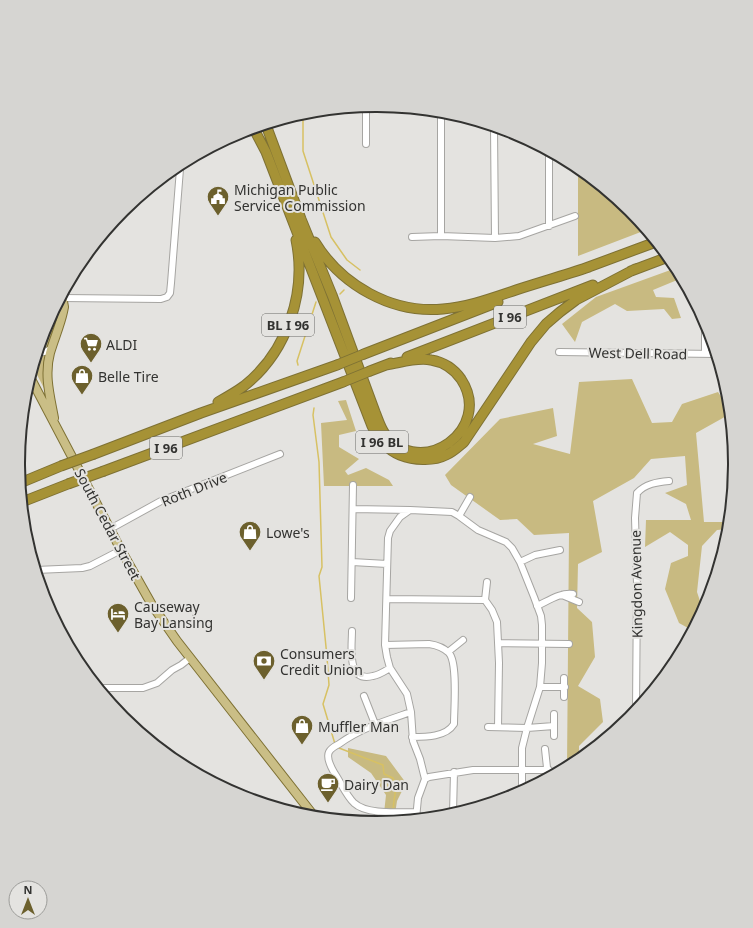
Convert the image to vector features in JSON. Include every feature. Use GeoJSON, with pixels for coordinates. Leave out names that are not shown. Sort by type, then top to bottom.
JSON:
{"type":"FeatureCollection","features":[{"type":"Feature","properties":{"kind":"highway","name":"I 96 BL"},"geometry":{"type":"LineString","coordinates":[[268,130],[375,412],[385,433],[400,447],[419,452],[437,450],[455,439],[465,424],[469,405],[466,389],[457,374],[444,364],[431,360],[414,360],[386,365]]}},
{"type":"Feature","properties":{"kind":"highway","name":"I 96 BL"},"geometry":{"type":"LineString","coordinates":[[256,134],[266,152],[286,202],[372,426],[381,440],[400,455],[431,459],[445,456],[458,447],[464,442],[531,342],[546,324],[576,300],[635,269]]}},
{"type":"Feature","properties":{"kind":"highway","name":"BL I 96"},"geometry":{"type":"LineString","coordinates":[[201,413],[234,393],[256,375],[276,350],[290,322],[299,287],[299,261],[296,239],[286,202]]}},
{"type":"Feature","properties":{"kind":"highway","name":"I 96 BL"},"geometry":{"type":"LineString","coordinates":[[298,207],[320,250],[340,273],[353,284],[370,294],[410,308],[433,310],[463,306],[589,267]]}},
{"type":"Feature","properties":{"kind":"highway","name":"I 96"},"geometry":{"type":"LineString","coordinates":[[26,481],[201,413],[364,354],[650,244]]}},
{"type":"Feature","properties":{"kind":"highway","name":"I 96"},"geometry":{"type":"LineString","coordinates":[[27,500],[343,382],[662,259]]}},
{"type":"Feature","properties":{"kind":"main road"},"geometry":{"type":"LineString","coordinates":[[56,426],[47,378],[48,364],[62,316],[63,305]]}},
{"type":"Feature","properties":{"kind":"main road","name":"South Cedar Street"},"geometry":{"type":"LineString","coordinates":[[34,385],[121,550],[152,605],[190,658],[309,809]]}},
{"type":"Feature","properties":{"kind":"street"},"geometry":{"type":"LineString","coordinates":[[366,112],[366,144]]}},
{"type":"Feature","properties":{"kind":"street"},"geometry":{"type":"LineString","coordinates":[[441,118],[441,236]]}},
{"type":"Feature","properties":{"kind":"street"},"geometry":{"type":"LineString","coordinates":[[494,133],[494,238]]}},
{"type":"Feature","properties":{"kind":"street"},"geometry":{"type":"LineString","coordinates":[[549,158],[549,226]]}},
{"type":"Feature","properties":{"kind":"street"},"geometry":{"type":"LineString","coordinates":[[66,299],[161,299],[167,297],[170,293],[180,173]]}},
{"type":"Feature","properties":{"kind":"street"},"geometry":{"type":"LineString","coordinates":[[412,237],[441,236],[494,238],[519,236],[575,216]]}},
{"type":"Feature","properties":{"kind":"street"},"geometry":{"type":"LineString","coordinates":[[705,340],[705,354]]}},
{"type":"Feature","properties":{"kind":"street"},"geometry":{"type":"LineString","coordinates":[[44,352],[52,348]]}},
{"type":"Feature","properties":{"kind":"street","name":"West Dell Road"},"geometry":{"type":"LineString","coordinates":[[559,352],[710,354]]}},
{"type":"Feature","properties":{"kind":"street","name":"Roth Drive"},"geometry":{"type":"LineString","coordinates":[[110,529],[161,501],[280,454]]}},
{"type":"Feature","properties":{"kind":"street","name":"Kingdon Avenue"},"geometry":{"type":"LineString","coordinates":[[636,701],[637,584],[635,518],[637,493],[642,488],[658,482],[669,481]]}},
{"type":"Feature","properties":{"kind":"street"},"geometry":{"type":"LineString","coordinates":[[351,598],[353,485]]}},
{"type":"Feature","properties":{"kind":"street"},"geometry":{"type":"LineString","coordinates":[[459,516],[470,497]]}},
{"type":"Feature","properties":{"kind":"street"},"geometry":{"type":"LineString","coordinates":[[353,510],[452,512],[478,530],[506,542],[512,548],[520,562],[541,616],[542,625],[540,687],[522,748],[522,784]]}},
{"type":"Feature","properties":{"kind":"street"},"geometry":{"type":"LineString","coordinates":[[410,510],[400,516],[390,531],[388,538],[385,645],[390,668],[407,694],[411,712],[412,737],[425,779],[418,798],[416,813]]}},
{"type":"Feature","properties":{"kind":"street"},"geometry":{"type":"LineString","coordinates":[[42,570],[82,568],[90,566],[121,550]]}},
{"type":"Feature","properties":{"kind":"street"},"geometry":{"type":"LineString","coordinates":[[520,562],[535,555],[560,550]]}},
{"type":"Feature","properties":{"kind":"street"},"geometry":{"type":"LineString","coordinates":[[352,562],[387,564]]}},
{"type":"Feature","properties":{"kind":"street"},"geometry":{"type":"LineString","coordinates":[[487,582],[485,600],[492,610],[497,622],[498,727]]}},
{"type":"Feature","properties":{"kind":"street"},"geometry":{"type":"LineString","coordinates":[[537,606],[562,595],[568,593],[573,594]]}},
{"type":"Feature","properties":{"kind":"street"},"geometry":{"type":"LineString","coordinates":[[562,595],[579,602]]}},
{"type":"Feature","properties":{"kind":"street"},"geometry":{"type":"LineString","coordinates":[[387,599],[485,600]]}},
{"type":"Feature","properties":{"kind":"street"},"geometry":{"type":"LineString","coordinates":[[352,631],[352,662],[356,674],[362,676],[372,676],[390,668]]}},
{"type":"Feature","properties":{"kind":"street"},"geometry":{"type":"LineString","coordinates":[[448,652],[463,640]]}},
{"type":"Feature","properties":{"kind":"street"},"geometry":{"type":"LineString","coordinates":[[498,643],[569,644]]}},
{"type":"Feature","properties":{"kind":"street"},"geometry":{"type":"LineString","coordinates":[[385,645],[429,644],[442,648],[448,652],[453,659],[454,724],[450,730],[438,735],[412,737]]}},
{"type":"Feature","properties":{"kind":"street"},"geometry":{"type":"LineString","coordinates":[[106,688],[148,687],[157,683],[172,670],[182,665],[190,658]]}},
{"type":"Feature","properties":{"kind":"street"},"geometry":{"type":"LineString","coordinates":[[564,678],[564,697]]}},
{"type":"Feature","properties":{"kind":"street"},"geometry":{"type":"LineString","coordinates":[[540,687],[565,687]]}},
{"type":"Feature","properties":{"kind":"street"},"geometry":{"type":"LineString","coordinates":[[364,696],[375,724]]}},
{"type":"Feature","properties":{"kind":"street"},"geometry":{"type":"LineString","coordinates":[[406,814],[374,811],[358,806],[352,801],[333,771],[328,757],[332,748],[351,735],[375,724],[411,712]]}},
{"type":"Feature","properties":{"kind":"street"},"geometry":{"type":"LineString","coordinates":[[554,714],[554,736]]}},
{"type":"Feature","properties":{"kind":"street"},"geometry":{"type":"LineString","coordinates":[[488,727],[527,728],[554,726]]}},
{"type":"Feature","properties":{"kind":"street"},"geometry":{"type":"LineString","coordinates":[[545,749],[548,770]]}},
{"type":"Feature","properties":{"kind":"street"},"geometry":{"type":"LineString","coordinates":[[425,779],[454,772],[487,769],[522,770],[543,773]]}},
{"type":"Feature","properties":{"kind":"street"},"geometry":{"type":"LineString","coordinates":[[453,807],[454,772]]}},
{"type":"Feature","properties":{"kind":"shaded area"},"geometry":{"type":"Polygon","coordinates":[[[578,176],[625,215],[641,232],[578,256],[578,176]]]}},
{"type":"Feature","properties":{"kind":"shaded area"},"geometry":{"type":"Polygon","coordinates":[[[670,270],[676,280],[653,290],[656,297],[674,298],[681,318],[672,319],[664,309],[627,311],[615,304],[582,322],[575,342],[562,324],[596,297],[670,270]]]}},
{"type":"Feature","properties":{"kind":"shaded area"},"geometry":{"type":"Polygon","coordinates":[[[59,312],[47,348],[45,348],[59,312]]]}},
{"type":"Feature","properties":{"kind":"shaded area"},"geometry":{"type":"Polygon","coordinates":[[[43,355],[46,355],[47,394],[37,374],[43,355]]]}},
{"type":"Feature","properties":{"kind":"shaded area"},"geometry":{"type":"Polygon","coordinates":[[[632,379],[652,423],[672,422],[682,404],[718,392],[721,397],[725,417],[696,433],[704,522],[723,522],[722,530],[717,530],[702,546],[697,592],[700,601],[687,628],[679,623],[665,589],[671,563],[688,556],[688,545],[670,532],[645,547],[646,520],[691,520],[686,504],[665,493],[687,485],[685,456],[651,459],[634,478],[593,501],[602,552],[578,564],[577,608],[592,622],[595,657],[578,686],[600,699],[603,722],[579,746],[579,751],[567,759],[569,533],[534,535],[517,519],[500,520],[451,485],[445,475],[500,419],[553,408],[557,436],[533,444],[570,454],[579,382],[632,379]]]}},
{"type":"Feature","properties":{"kind":"shaded area"},"geometry":{"type":"Polygon","coordinates":[[[346,400],[356,431],[339,435],[339,447],[359,459],[345,471],[348,475],[366,468],[389,480],[393,486],[324,486],[321,423],[347,420],[338,401],[346,400]]]}},
{"type":"Feature","properties":{"kind":"shaded area"},"geometry":{"type":"Polygon","coordinates":[[[348,748],[386,756],[406,783],[397,801],[395,815],[384,816],[386,795],[371,773],[348,757],[348,748]]]}},
{"type":"Feature","properties":{"kind":"waterway"},"geometry":{"type":"LineString","coordinates":[[303,120],[303,151],[331,237],[347,260],[360,270]]}},
{"type":"Feature","properties":{"kind":"waterway"},"geometry":{"type":"LineString","coordinates":[[340,294],[344,290]]}},
{"type":"Feature","properties":{"kind":"waterway"},"geometry":{"type":"LineString","coordinates":[[298,365],[297,361],[316,302]]}},
{"type":"Feature","properties":{"kind":"waterway"},"geometry":{"type":"LineString","coordinates":[[314,408],[313,415],[319,462],[322,567],[319,576],[329,685],[323,704],[335,744]]}},
{"type":"Feature","properties":{"kind":"waterway"},"geometry":{"type":"LineString","coordinates":[[339,748],[383,765],[384,774],[393,778],[396,786],[393,809]]}},
{"type":"Feature","properties":{"kind":"place","name":"Michigan Public Service Commission"},"geometry":{"type":"Point","coordinates":[218,216]}},
{"type":"Feature","properties":{"kind":"place","name":"ALDI"},"geometry":{"type":"Point","coordinates":[91,364]}},
{"type":"Feature","properties":{"kind":"place","name":"Belle Tire"},"geometry":{"type":"Point","coordinates":[82,396]}},
{"type":"Feature","properties":{"kind":"place","name":"Lowe's"},"geometry":{"type":"Point","coordinates":[250,552]}},
{"type":"Feature","properties":{"kind":"place","name":"Causeway Bay Lansing"},"geometry":{"type":"Point","coordinates":[118,634]}},
{"type":"Feature","properties":{"kind":"place","name":"Consumers Credit Union"},"geometry":{"type":"Point","coordinates":[264,680]}},
{"type":"Feature","properties":{"kind":"place","name":"Muffler Man"},"geometry":{"type":"Point","coordinates":[302,746]}},
{"type":"Feature","properties":{"kind":"place","name":"Dairy Dan"},"geometry":{"type":"Point","coordinates":[328,804]}}]}
